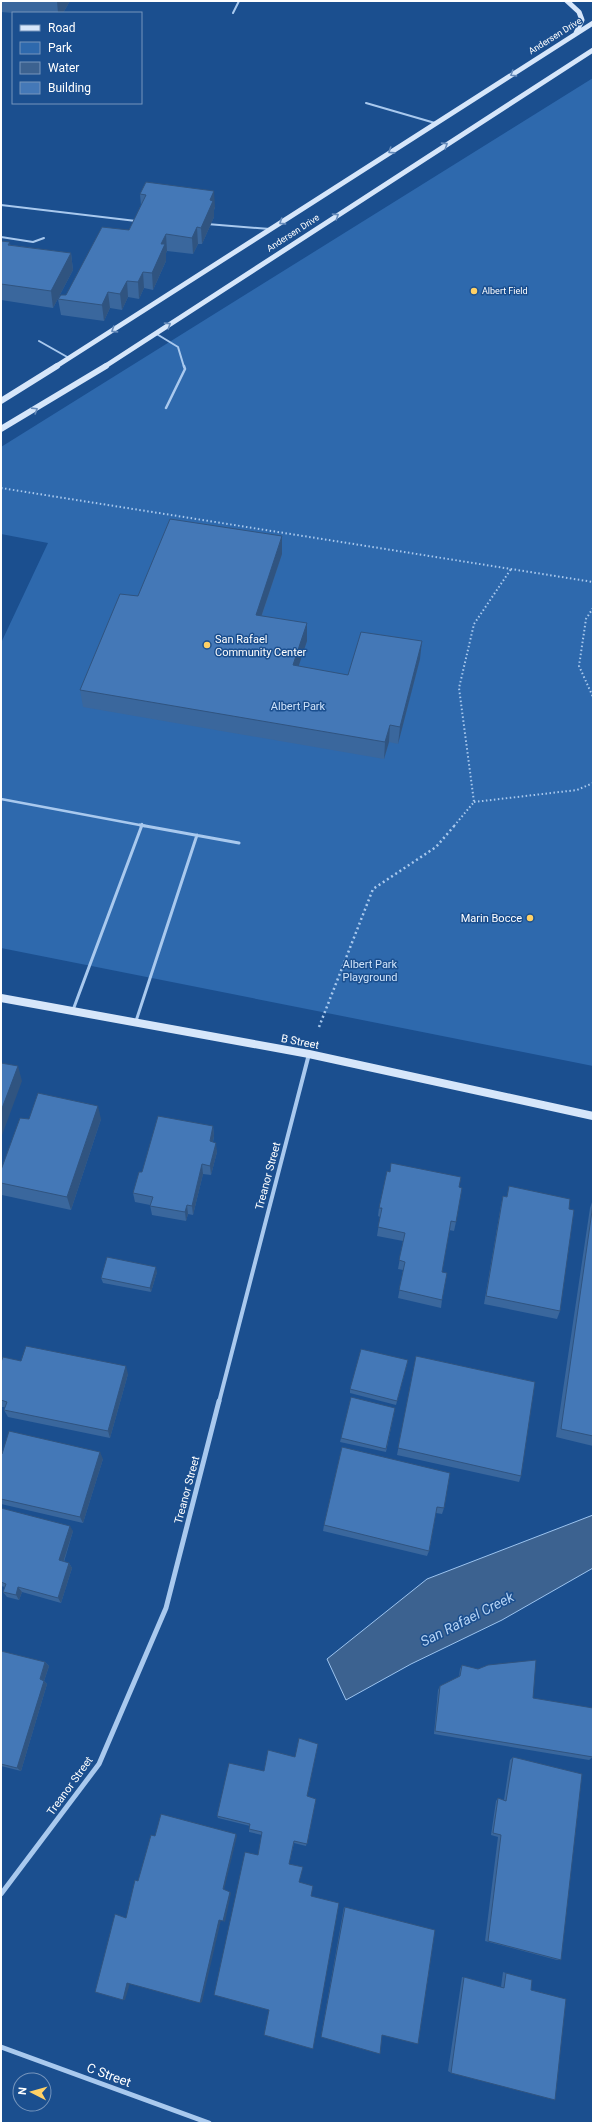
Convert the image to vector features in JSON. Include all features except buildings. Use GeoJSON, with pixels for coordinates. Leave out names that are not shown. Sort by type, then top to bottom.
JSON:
{"type":"FeatureCollection","features":[{"type":"Feature","properties":{"kind":"main road"},"geometry":{"type":"LineString","coordinates":[[567,1],[579,12],[582,20],[576,34]]}},
{"type":"Feature","properties":{"kind":"main road","name":"Andersen Drive"},"geometry":{"type":"LineString","coordinates":[[1,401],[593,23]]}},
{"type":"Feature","properties":{"kind":"main road","name":"Andersen Drive"},"geometry":{"type":"LineString","coordinates":[[1,429],[102,368],[593,50]]}},
{"type":"Feature","properties":{"kind":"main road","name":"B Street"},"geometry":{"type":"LineString","coordinates":[[1,998],[309,1054],[593,1116]]}},
{"type":"Feature","properties":{"kind":"street","name":"Treanor Street"},"geometry":{"type":"LineString","coordinates":[[1,1894],[99,1764],[166,1608],[309,1054]]}},
{"type":"Feature","properties":{"kind":"street","name":"C Street"},"geometry":{"type":"LineString","coordinates":[[1,2047],[209,2123]]}},
{"type":"Feature","properties":{"kind":"lane"},"geometry":{"type":"LineString","coordinates":[[233,13],[239,1]]}},
{"type":"Feature","properties":{"kind":"lane"},"geometry":{"type":"LineString","coordinates":[[366,103],[435,123]]}},
{"type":"Feature","properties":{"kind":"lane"},"geometry":{"type":"LineString","coordinates":[[1,205],[143,222]]}},
{"type":"Feature","properties":{"kind":"lane"},"geometry":{"type":"LineString","coordinates":[[203,224],[271,229]]}},
{"type":"Feature","properties":{"kind":"lane"},"geometry":{"type":"LineString","coordinates":[[1,237],[33,242],[44,238]]}},
{"type":"Feature","properties":{"kind":"lane"},"geometry":{"type":"LineString","coordinates":[[155,333],[178,347],[184,369],[166,408]]}},
{"type":"Feature","properties":{"kind":"lane"},"geometry":{"type":"LineString","coordinates":[[39,341],[69,358]]}},
{"type":"Feature","properties":{"kind":"lane"},"geometry":{"type":"LineString","coordinates":[[1,799],[239,843]]}},
{"type":"Feature","properties":{"kind":"lane"},"geometry":{"type":"LineString","coordinates":[[72,1012],[142,824]]}},
{"type":"Feature","properties":{"kind":"lane"},"geometry":{"type":"LineString","coordinates":[[136,1023],[197,835]]}},
{"type":"Feature","properties":{"kind":"path"},"geometry":{"type":"LineString","coordinates":[[1,488],[593,582]]}},
{"type":"Feature","properties":{"kind":"path"},"geometry":{"type":"LineString","coordinates":[[474,802],[459,688],[474,624],[511,569]]}},
{"type":"Feature","properties":{"kind":"path"},"geometry":{"type":"LineString","coordinates":[[593,608],[586,619],[579,666],[593,698]]}},
{"type":"Feature","properties":{"kind":"path"},"geometry":{"type":"LineString","coordinates":[[309,1054],[373,889],[436,847],[474,802],[577,790],[593,783]]}},
{"type":"Feature","properties":{"kind":"green space","name":"Albert Park"},"geometry":{"type":"Polygon","coordinates":[[[593,78],[593,1066],[1,948],[1,643],[48,543],[1,534],[1,447],[593,78]]]}},
{"type":"Feature","properties":{"kind":"water","name":"San Rafael Creek"},"geometry":{"type":"Polygon","coordinates":[[[593,1515],[593,1568],[502,1620],[411,1664],[346,1700],[327,1659],[427,1579],[593,1515]]]}},
{"type":"Feature","properties":{"kind":"place","name":"Albert Field"},"geometry":{"type":"Point","coordinates":[474,291]}},
{"type":"Feature","properties":{"kind":"place","name":"San Rafael Community Center"},"geometry":{"type":"Point","coordinates":[207,645]}},
{"type":"Feature","properties":{"kind":"place","name":"Marin Bocce"},"geometry":{"type":"Point","coordinates":[530,918]}},
{"type":"Feature","properties":{"kind":"park label","name":"Albert Park Playground"},"geometry":{"type":"Point","coordinates":[370,970]}}]}
